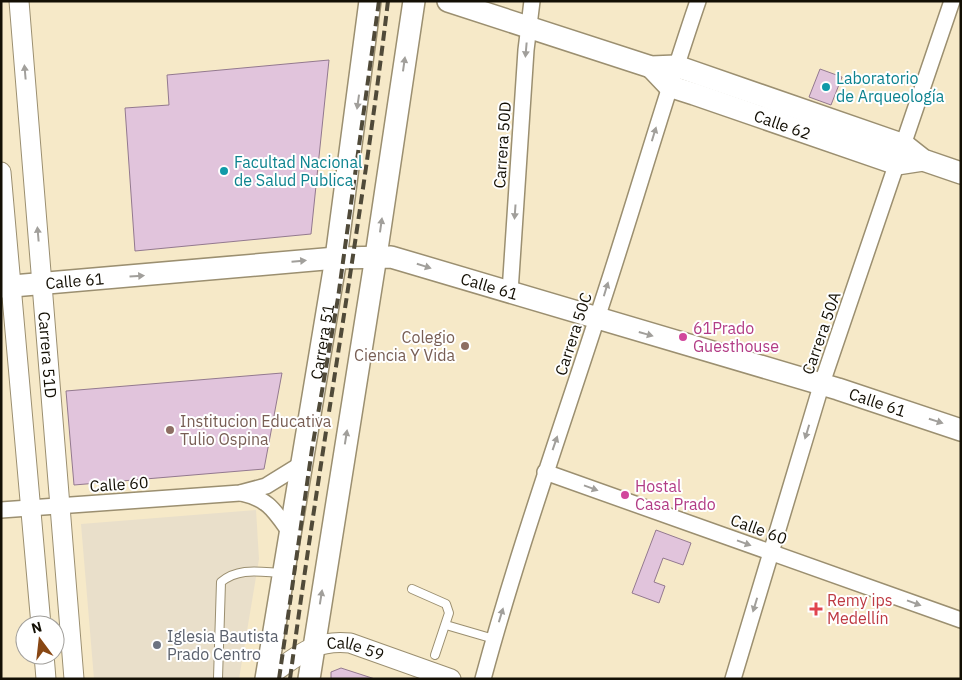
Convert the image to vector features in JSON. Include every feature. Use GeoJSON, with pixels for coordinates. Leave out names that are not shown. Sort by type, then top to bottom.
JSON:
{"type":"FeatureCollection","features":[{"type":"Feature","properties":{"kind":"main road","name":"Carrera 51"},"geometry":{"type":"LineString","coordinates":[[266,678],[336,258],[370,1]]}},
{"type":"Feature","properties":{"kind":"main road"},"geometry":{"type":"LineString","coordinates":[[309,679],[414,1]]}},
{"type":"Feature","properties":{"kind":"main road","name":"Calle 62"},"geometry":{"type":"LineString","coordinates":[[448,1],[651,67],[672,76],[961,173]]}},
{"type":"Feature","properties":{"kind":"main road","name":"Calle 61"},"geometry":{"type":"LineString","coordinates":[[6,286],[336,258],[376,256],[397,258],[961,430]]}},
{"type":"Feature","properties":{"kind":"street","name":"Carrera 51D"},"geometry":{"type":"LineString","coordinates":[[19,1],[74,679]]}},
{"type":"Feature","properties":{"kind":"street","name":"Carrera 50D"},"geometry":{"type":"LineString","coordinates":[[510,292],[532,1]]}},
{"type":"Feature","properties":{"kind":"street","name":"Carrera 50C"},"geometry":{"type":"LineString","coordinates":[[483,679],[545,472],[598,318],[672,76],[698,1]]}},
{"type":"Feature","properties":{"kind":"street","name":"Carrera 50A"},"geometry":{"type":"LineString","coordinates":[[733,679],[821,386],[952,1]]}},
{"type":"Feature","properties":{"kind":"street","name":"Carrera 51D"},"geometry":{"type":"LineString","coordinates":[[1,172],[6,286],[40,615]]}},
{"type":"Feature","properties":{"kind":"street","name":"Calle 60"},"geometry":{"type":"LineString","coordinates":[[1,510],[240,493],[266,486],[300,465]]}},
{"type":"Feature","properties":{"kind":"street","name":"Calle 60"},"geometry":{"type":"LineString","coordinates":[[545,472],[961,620]]}},
{"type":"Feature","properties":{"kind":"street","name":"Calle 60"},"geometry":{"type":"LineString","coordinates":[[240,493],[258,498],[270,505],[289,531]]}},
{"type":"Feature","properties":{"kind":"street","name":"Calle 59"},"geometry":{"type":"LineString","coordinates":[[266,678],[313,646],[336,641],[350,643],[451,679]]}},
{"type":"Feature","properties":{"kind":"street"},"geometry":{"type":"LineString","coordinates":[[45,665],[46,679]]}},
{"type":"Feature","properties":{"kind":"lane"},"geometry":{"type":"LineString","coordinates":[[218,678],[221,582],[241,571],[282,573]]}},
{"type":"Feature","properties":{"kind":"lane"},"geometry":{"type":"LineString","coordinates":[[412,589],[446,604],[449,613],[435,655]]}},
{"type":"Feature","properties":{"kind":"lane"},"geometry":{"type":"LineString","coordinates":[[446,625],[494,639]]}},
{"type":"Feature","properties":{"kind":"shaded area"},"geometry":{"type":"Polygon","coordinates":[[[256,510],[259,559],[239,679],[94,679],[81,524],[256,510]]]}},
{"type":"Feature","properties":{"kind":"building","name":"Facultad Nacional de Salud Publica"},"geometry":{"type":"Polygon","coordinates":[[[329,60],[311,234],[135,251],[125,108],[169,105],[167,75],[329,60]]]}},
{"type":"Feature","properties":{"kind":"building","name":"Laboratorio de Arqueología"},"geometry":{"type":"Polygon","coordinates":[[[820,69],[842,77],[831,105],[809,97],[820,69]]]}},
{"type":"Feature","properties":{"kind":"building","name":"Institucion Educativa Tulio Ospina"},"geometry":{"type":"Polygon","coordinates":[[[282,373],[264,469],[74,485],[66,391],[282,373]]]}},
{"type":"Feature","properties":{"kind":"building"},"geometry":{"type":"Polygon","coordinates":[[[656,530],[691,543],[683,565],[663,558],[654,582],[665,586],[659,603],[632,593],[656,530]]]}},
{"type":"Feature","properties":{"kind":"building"},"geometry":{"type":"Polygon","coordinates":[[[341,668],[375,679],[331,679],[331,672],[341,668]]]}},
{"type":"Feature","properties":{"kind":"railway"},"geometry":{"type":"LineString","coordinates":[[279,679],[312,449],[338,298],[379,1]]}},
{"type":"Feature","properties":{"kind":"railway"},"geometry":{"type":"LineString","coordinates":[[290,679],[366,171],[388,1]]}},
{"type":"Feature","properties":{"kind":"place","name":"Laboratorio de Arqueología"},"geometry":{"type":"Point","coordinates":[826,87]}},
{"type":"Feature","properties":{"kind":"place","name":"Facultad Nacional de Salud Publica"},"geometry":{"type":"Point","coordinates":[224,171]}},
{"type":"Feature","properties":{"kind":"place","name":"61Prado Guesthouse"},"geometry":{"type":"Point","coordinates":[683,337]}},
{"type":"Feature","properties":{"kind":"place","name":"Colegio Ciencia Y Vida"},"geometry":{"type":"Point","coordinates":[465,346]}},
{"type":"Feature","properties":{"kind":"place","name":"Institucion Educativa Tulio Ospina"},"geometry":{"type":"Point","coordinates":[170,430]}},
{"type":"Feature","properties":{"kind":"place","name":"Hostal Casa Prado"},"geometry":{"type":"Point","coordinates":[625,495]}},
{"type":"Feature","properties":{"kind":"place","name":"Remy ips Medellín"},"geometry":{"type":"Point","coordinates":[816,609]}},
{"type":"Feature","properties":{"kind":"place","name":"Iglesia Bautista Prado Centro"},"geometry":{"type":"Point","coordinates":[157,645]}}]}
